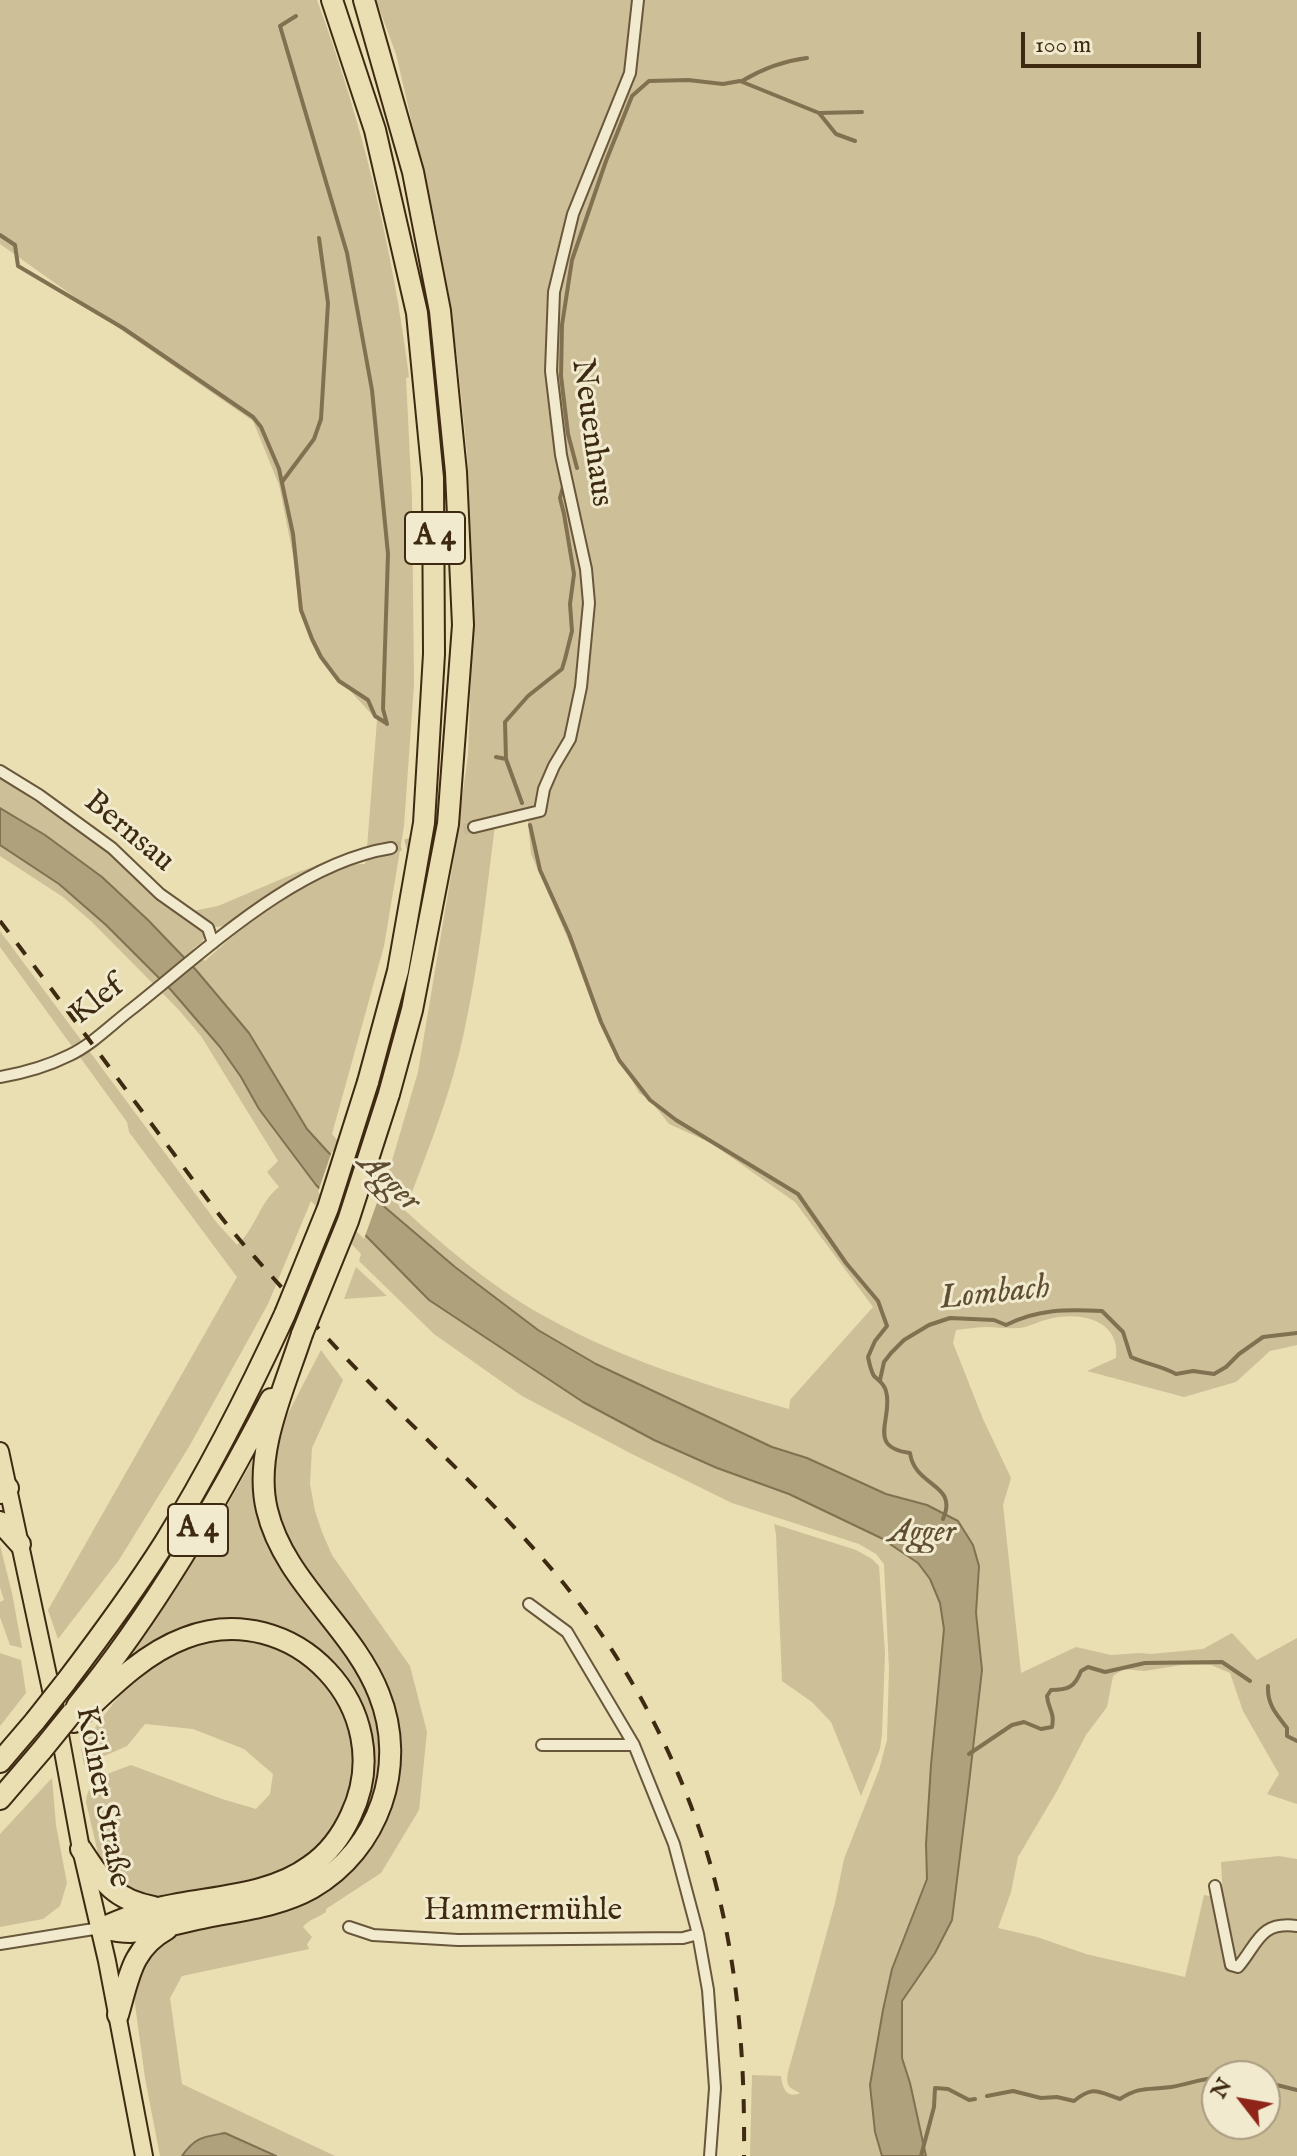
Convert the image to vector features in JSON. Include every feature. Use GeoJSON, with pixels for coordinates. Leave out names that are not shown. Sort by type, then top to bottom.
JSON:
{"type":"FeatureCollection","features":[{"type":"Feature","properties":{"kind":"highway","name":"A 4"},"geometry":{"type":"LineString","coordinates":[[34,1716],[65,1683],[165,1543],[213,1461],[285,1314],[328,1208],[368,1082],[398,971],[424,823],[434,654],[433,478],[417,313],[375,130],[332,0]]}},
{"type":"Feature","properties":{"kind":"highway","name":"A 4"},"geometry":{"type":"LineString","coordinates":[[73,1717],[183,1557],[233,1471],[302,1334],[348,1221],[389,1094],[412,1010],[448,824],[463,625],[456,472],[440,311],[413,172],[364,0]]}},
{"type":"Feature","properties":{"kind":"highway"},"geometry":{"type":"LineString","coordinates":[[100,1928],[129,1932],[177,1924],[265,1906],[298,1895],[337,1870],[356,1851],[380,1810],[388,1783],[390,1741],[379,1693],[360,1659],[289,1562],[267,1511],[263,1483],[268,1441],[302,1334]]}},
{"type":"Feature","properties":{"kind":"highway"},"geometry":{"type":"LineString","coordinates":[[0,1522],[20,1544]]}},
{"type":"Feature","properties":{"kind":"highway"},"geometry":{"type":"LineString","coordinates":[[0,1799],[73,1717],[162,1649],[187,1637],[223,1630],[247,1630],[273,1636],[307,1652],[329,1672],[352,1706],[362,1740],[362,1782],[354,1810],[333,1846],[311,1866],[281,1883],[158,1908],[100,1928]]}},
{"type":"Feature","properties":{"kind":"highway"},"geometry":{"type":"LineString","coordinates":[[0,1739],[34,1716]]}},
{"type":"Feature","properties":{"kind":"highway"},"geometry":{"type":"LineString","coordinates":[[0,1762],[34,1716]]}},
{"type":"Feature","properties":{"kind":"highway"},"geometry":{"type":"LineString","coordinates":[[81,1849],[103,1881],[118,1895],[141,1905],[158,1908]]}},
{"type":"Feature","properties":{"kind":"highway"},"geometry":{"type":"LineString","coordinates":[[118,2015],[138,1954],[155,1936],[177,1924]]}},
{"type":"Feature","properties":{"kind":"main road","name":"Kölner Straße"},"geometry":{"type":"LineString","coordinates":[[0,1451],[3,1489],[20,1544],[56,1713],[144,2156]]}},
{"type":"Feature","properties":{"kind":"street","name":"Neuenhaus"},"geometry":{"type":"LineString","coordinates":[[474,827],[540,811],[549,778],[570,739],[581,687],[588,592],[586,569],[561,455],[551,371],[554,292],[573,214],[630,73],[638,0]]}},
{"type":"Feature","properties":{"kind":"street","name":"Bernsau"},"geometry":{"type":"LineString","coordinates":[[0,771],[112,848],[160,894],[208,928],[213,943]]}},
{"type":"Feature","properties":{"kind":"street"},"geometry":{"type":"LineString","coordinates":[[213,943],[301,883],[342,863],[391,848]]}},
{"type":"Feature","properties":{"kind":"street","name":"Klef"},"geometry":{"type":"LineString","coordinates":[[0,1077],[22,1073],[72,1055],[213,943]]}},
{"type":"Feature","properties":{"kind":"street"},"geometry":{"type":"LineString","coordinates":[[529,1604],[567,1632],[634,1745],[674,1844],[698,1934],[708,1990],[715,2088],[710,2156]]}},
{"type":"Feature","properties":{"kind":"street"},"geometry":{"type":"LineString","coordinates":[[542,1745],[634,1745]]}},
{"type":"Feature","properties":{"kind":"street"},"geometry":{"type":"LineString","coordinates":[[1215,1886],[1231,1965],[1238,1967],[1255,1940],[1267,1930],[1297,1926]]}},
{"type":"Feature","properties":{"kind":"street","name":"Hammermühle"},"geometry":{"type":"LineString","coordinates":[[349,1927],[373,1935],[458,1940],[683,1938],[698,1934]]}},
{"type":"Feature","properties":{"kind":"street"},"geometry":{"type":"LineString","coordinates":[[0,1944],[100,1928]]}},
{"type":"Feature","properties":{"kind":"green space"},"geometry":{"type":"Polygon","coordinates":[[[0,0],[317,0],[362,139],[385,233],[409,377],[406,378],[412,498],[414,684],[404,826],[384,946],[332,1134],[374,1183],[459,1257],[522,1303],[573,1331],[633,1358],[789,1409],[790,1400],[873,1307],[795,1202],[711,1143],[669,1124],[650,1100],[639,1093],[602,1025],[531,854],[528,821],[544,816],[547,790],[556,768],[574,740],[590,639],[583,639],[568,737],[551,766],[536,807],[476,823],[475,828],[495,826],[478,955],[459,1054],[440,1117],[409,1200],[387,1178],[418,1072],[453,863],[468,755],[473,614],[467,453],[457,357],[438,235],[396,54],[376,0],[1297,0],[1297,1345],[1270,1351],[1236,1382],[1184,1397],[1087,1371],[1116,1358],[1116,1345],[1105,1326],[1084,1318],[1060,1317],[1019,1328],[956,1330],[953,1343],[983,1419],[1011,1478],[1003,1505],[1021,1673],[1076,1647],[1111,1655],[1151,1654],[1203,1649],[1232,1633],[1257,1660],[1297,1638],[1297,1804],[1267,1794],[1279,1774],[1243,1711],[1230,1673],[1211,1665],[1182,1665],[1144,1671],[1124,1669],[1113,1676],[1107,1707],[1086,1735],[1018,1857],[1011,1892],[998,1928],[1037,1937],[1086,1954],[1185,1977],[1204,1895],[1223,1899],[1221,1862],[1279,1856],[1297,1859],[1297,2156],[926,2156],[909,2082],[905,2127],[914,2156],[750,2156],[752,2075],[781,2076],[786,2091],[792,2095],[800,2093],[789,2086],[788,2072],[835,1903],[844,1859],[879,1770],[887,1740],[889,1669],[884,1564],[876,1554],[859,1544],[732,1503],[522,1396],[434,1334],[359,1261],[361,1254],[311,1201],[268,1304],[190,1445],[119,1560],[58,1639],[48,1610],[237,1277],[129,1132],[127,1122],[0,947],[0,931],[217,1223],[237,1245],[279,1187],[267,1172],[278,1161],[201,1036],[178,1009],[63,897],[0,856],[0,777],[110,853],[157,896],[202,928],[205,935],[202,942],[193,949],[205,961],[258,916],[303,885],[347,866],[365,864],[366,852],[328,865],[292,883],[225,926],[215,927],[193,911],[218,906],[298,872],[367,848],[377,720],[318,656],[299,611],[294,560],[279,485],[253,421],[0,244],[0,0]],[[957,1521],[968,1577],[979,1695],[982,1670],[976,1613],[979,1566],[973,1545],[957,1521]]]}},
{"type":"Feature","properties":{"kind":"green space"},"geometry":{"type":"Polygon","coordinates":[[[356,1267],[387,1296],[344,1299],[356,1267]]]}},
{"type":"Feature","properties":{"kind":"green space"},"geometry":{"type":"Polygon","coordinates":[[[321,1350],[343,1380],[312,1448],[310,1484],[315,1511],[332,1555],[410,1666],[427,1732],[419,1810],[381,1873],[303,1927],[312,1937],[307,1944],[309,1949],[182,1976],[170,1998],[182,2084],[335,2156],[276,2156],[225,2133],[191,2144],[182,2156],[160,2156],[134,1997],[134,1977],[139,1962],[168,1937],[351,1869],[397,1727],[394,1707],[386,1687],[288,1542],[275,1505],[273,1465],[280,1429],[321,1350]]]}},
{"type":"Feature","properties":{"kind":"green space"},"geometry":{"type":"Polygon","coordinates":[[[261,1445],[259,1494],[370,1689],[385,1749],[370,1819],[330,1869],[277,1891],[364,1798],[343,1678],[240,1624],[118,1674],[193,1562],[261,1445]]]}},
{"type":"Feature","properties":{"kind":"green space"},"geometry":{"type":"Polygon","coordinates":[[[774,1524],[856,1550],[879,1566],[885,1653],[882,1734],[880,1749],[861,1796],[831,1722],[812,1702],[782,1681],[774,1524]]]}},
{"type":"Feature","properties":{"kind":"green space"},"geometry":{"type":"Polygon","coordinates":[[[0,1545],[22,1648],[10,1645],[0,1617],[0,1602],[4,1600],[0,1587],[0,1545]]]}},
{"type":"Feature","properties":{"kind":"green space"},"geometry":{"type":"Polygon","coordinates":[[[230,1638],[265,1642],[305,1661],[338,1698],[352,1734],[355,1767],[347,1804],[331,1834],[309,1858],[259,1882],[164,1901],[134,1897],[101,1866],[86,1802],[96,1781],[131,1765],[256,1809],[270,1794],[273,1774],[244,1749],[193,1729],[145,1724],[127,1746],[84,1765],[81,1748],[124,1691],[150,1667],[181,1649],[230,1638]]]}},
{"type":"Feature","properties":{"kind":"green space"},"geometry":{"type":"Polygon","coordinates":[[[0,1653],[21,1660],[26,1693],[0,1726],[0,1653]]]}},
{"type":"Feature","properties":{"kind":"green space"},"geometry":{"type":"Polygon","coordinates":[[[52,1778],[56,1825],[67,1883],[60,1906],[43,1919],[0,1927],[0,1834],[52,1778]]]}},
{"type":"Feature","properties":{"kind":"shaded area","name":"Agger"},"geometry":{"type":"Polygon","coordinates":[[[0,808],[45,835],[102,877],[148,920],[196,970],[249,1033],[307,1129],[327,1151],[380,1203],[455,1267],[538,1330],[596,1364],[772,1447],[807,1458],[886,1494],[927,1505],[958,1521],[973,1545],[979,1566],[976,1613],[982,1670],[969,1783],[952,1920],[935,1953],[902,2001],[902,2058],[926,2156],[882,2156],[875,2132],[870,2085],[892,1969],[927,1879],[931,1765],[944,1629],[940,1603],[930,1579],[918,1563],[881,1538],[789,1494],[717,1468],[654,1440],[583,1402],[429,1300],[316,1185],[259,1109],[220,1047],[171,990],[106,925],[59,884],[0,845],[0,808]]]}},
{"type":"Feature","properties":{"kind":"shaded area"},"geometry":{"type":"Polygon","coordinates":[[[225,2133],[276,2156],[182,2156],[200,2139],[225,2133]]]}},
{"type":"Feature","properties":{"kind":"pier"},"geometry":{"type":"Polygon","coordinates":[[[332,1151],[379,1197],[364,1239],[318,1192],[332,1151]]]}},
{"type":"Feature","properties":{"kind":"waterway"},"geometry":{"type":"LineString","coordinates":[[296,16],[280,26],[347,253],[372,390],[388,554],[383,709],[387,724]]}},
{"type":"Feature","properties":{"kind":"waterway"},"geometry":{"type":"LineString","coordinates":[[742,81],[773,66],[807,58]]}},
{"type":"Feature","properties":{"kind":"waterway"},"geometry":{"type":"LineString","coordinates":[[577,468],[568,434],[561,376],[562,325],[572,260],[632,96],[649,81],[688,80],[723,84],[740,81],[819,113],[836,134],[855,141]]}},
{"type":"Feature","properties":{"kind":"waterway"},"geometry":{"type":"LineString","coordinates":[[819,113],[862,112]]}},
{"type":"Feature","properties":{"kind":"waterway"},"geometry":{"type":"LineString","coordinates":[[0,235],[15,245],[18,266],[123,328],[253,417],[261,427],[279,469],[293,534],[301,610],[312,639],[339,681],[368,700],[375,716],[386,723]]}},
{"type":"Feature","properties":{"kind":"waterway"},"geometry":{"type":"LineString","coordinates":[[282,482],[314,439],[321,419],[328,303],[319,238]]}},
{"type":"Feature","properties":{"kind":"waterway"},"geometry":{"type":"LineString","coordinates":[[506,759],[505,722],[528,696],[562,669],[572,631],[570,604],[574,574],[560,498],[563,487]]}},
{"type":"Feature","properties":{"kind":"waterway"},"geometry":{"type":"LineString","coordinates":[[496,757],[506,759],[522,803]]}},
{"type":"Feature","properties":{"kind":"waterway"},"geometry":{"type":"LineString","coordinates":[[530,825],[540,870],[619,1060],[650,1100],[676,1120],[798,1194],[846,1263],[878,1301],[887,1326],[868,1357],[874,1376],[886,1391],[885,1438],[888,1445],[896,1450],[910,1453],[920,1473],[941,1492],[946,1507],[943,1519]]}},
{"type":"Feature","properties":{"kind":"waterway","name":"Lombach"},"geometry":{"type":"LineString","coordinates":[[880,1380],[884,1362],[904,1340],[929,1325],[950,1318],[994,1320],[1006,1325],[1053,1311],[1102,1311],[1123,1332],[1131,1357],[1176,1374],[1193,1371],[1214,1374],[1263,1337],[1297,1333]]}},
{"type":"Feature","properties":{"kind":"waterway"},"geometry":{"type":"LineString","coordinates":[[969,1754],[1012,1725],[1024,1722],[1041,1729],[1052,1727],[1053,1718],[1047,1696],[1051,1690],[1070,1686],[1088,1667],[1105,1672],[1145,1663],[1222,1662],[1250,1681]]}},
{"type":"Feature","properties":{"kind":"waterway"},"geometry":{"type":"LineString","coordinates":[[1268,1686],[1271,1704],[1287,1728],[1287,1736],[1297,1741]]}},
{"type":"Feature","properties":{"kind":"waterway"},"geometry":{"type":"LineString","coordinates":[[987,2096],[1013,2091],[1074,2101],[1096,2091],[1120,2099],[1139,2090],[1201,2080]]}},
{"type":"Feature","properties":{"kind":"waterway"},"geometry":{"type":"LineString","coordinates":[[1281,2086],[1297,2090]]}},
{"type":"Feature","properties":{"kind":"waterway"},"geometry":{"type":"LineString","coordinates":[[921,2156],[934,2107],[935,2088],[948,2089],[969,2100],[975,2099]]}},
{"type":"Feature","properties":{"kind":"tunnel"},"geometry":{"type":"LineString","coordinates":[[391,848],[474,827]]}},
{"type":"Feature","properties":{"kind":"railway"},"geometry":{"type":"LineString","coordinates":[[0,921],[232,1230],[353,1366],[490,1502],[560,1579],[587,1613],[634,1687],[655,1725],[691,1806],[725,1922],[739,2022],[744,2156]]}}]}
